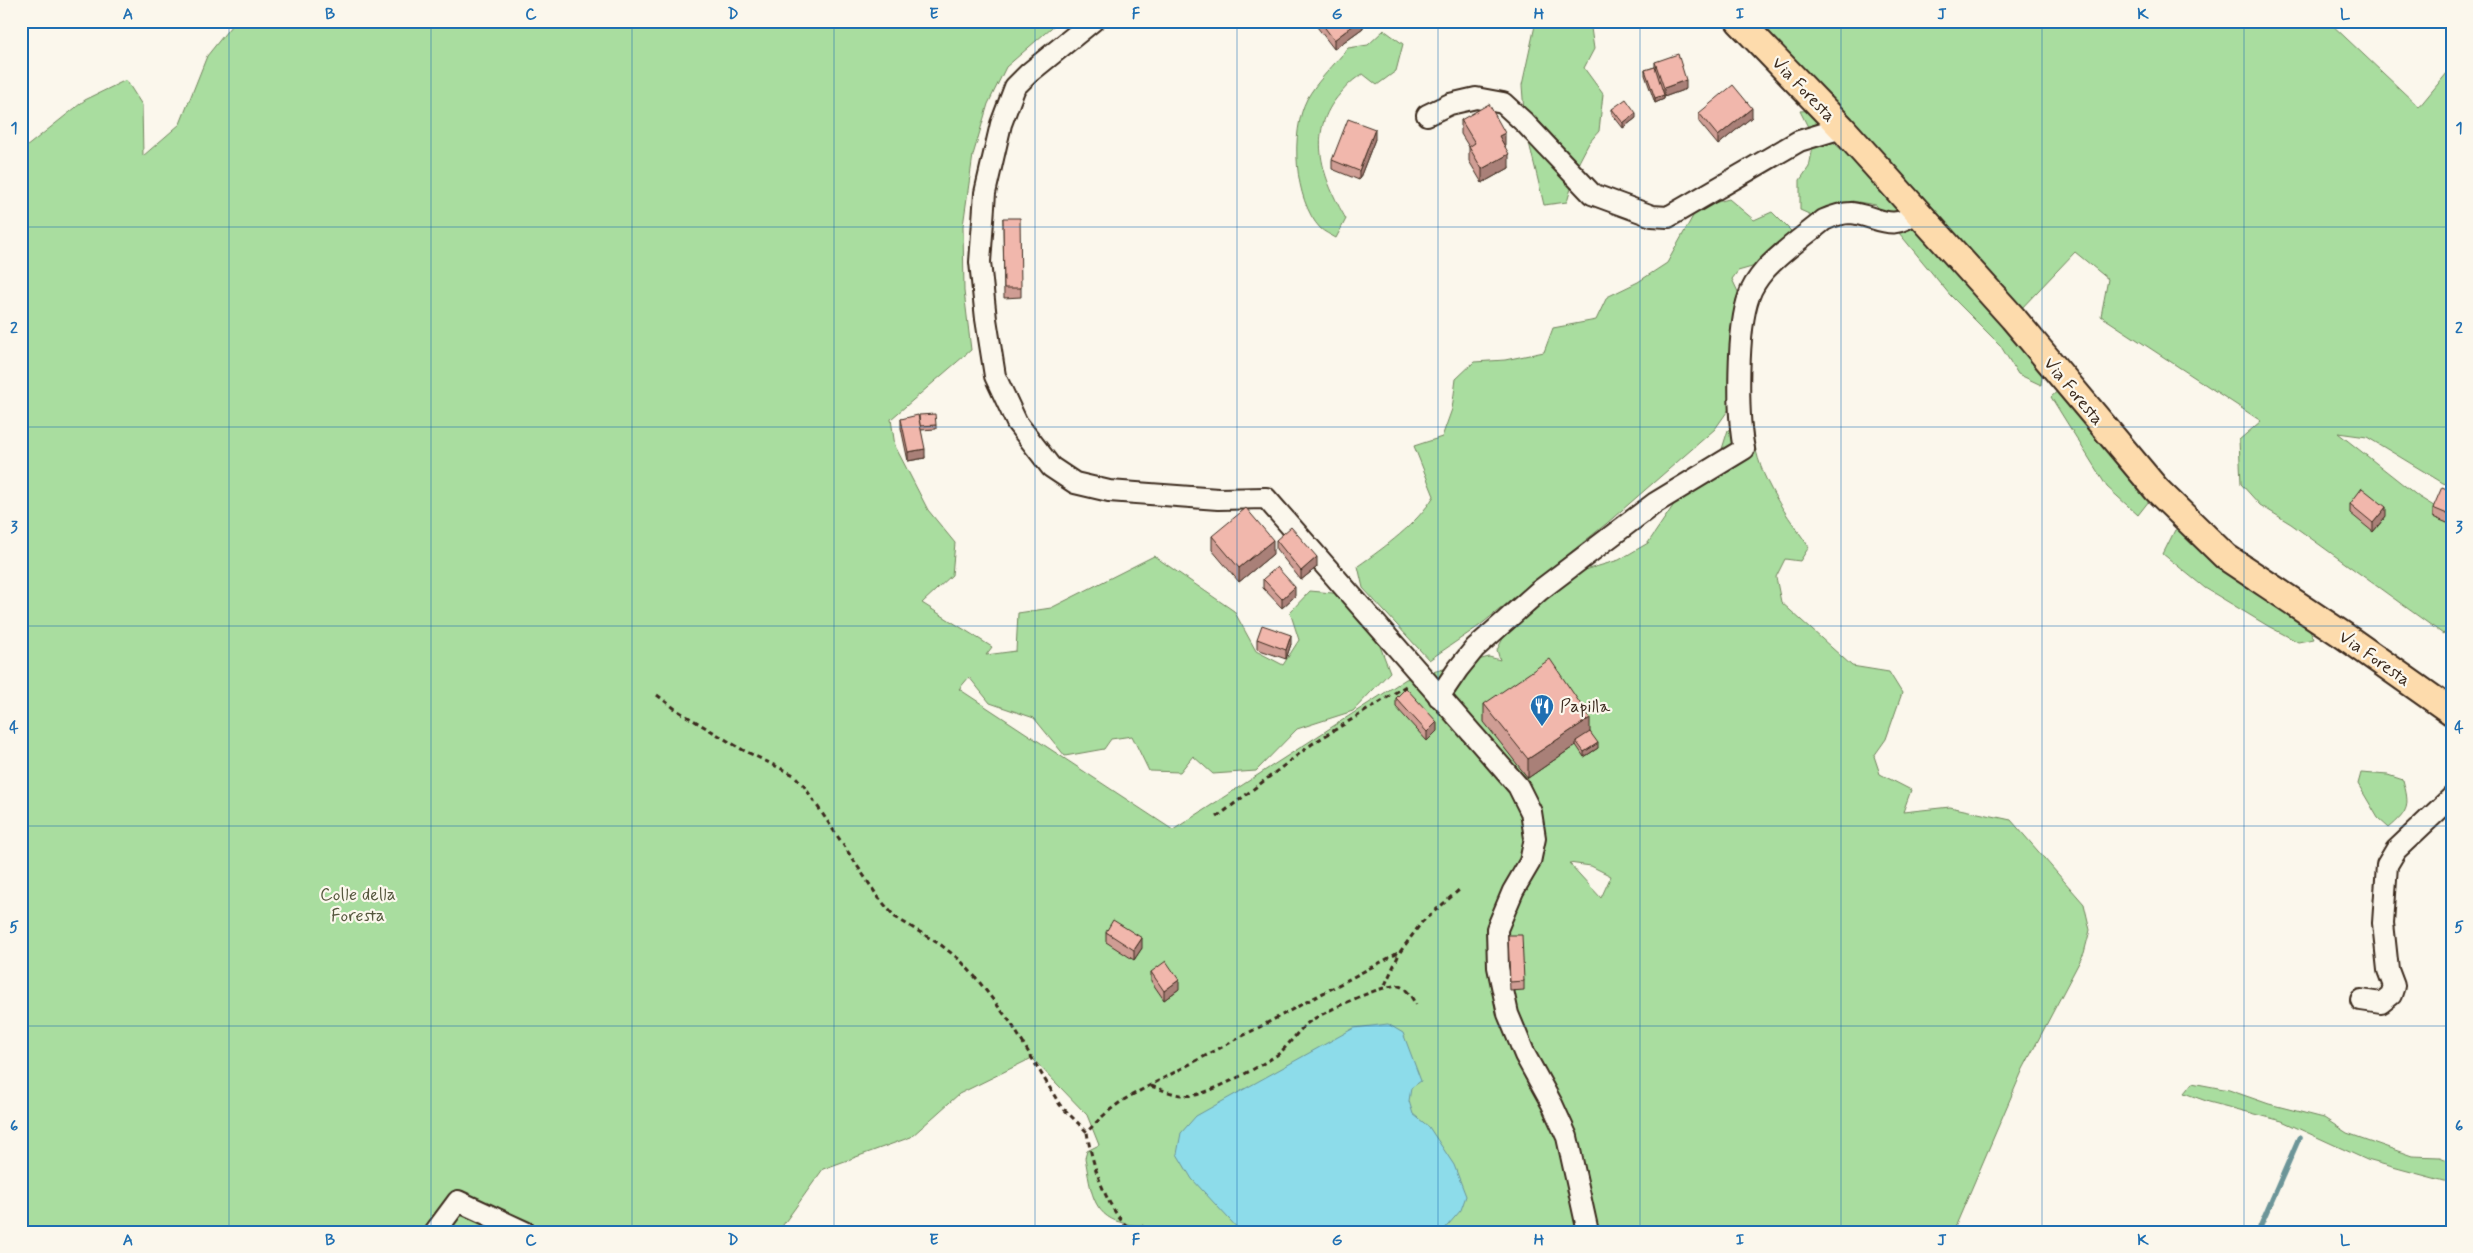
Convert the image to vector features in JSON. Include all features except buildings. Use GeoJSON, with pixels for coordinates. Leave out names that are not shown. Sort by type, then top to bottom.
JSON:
{"type":"FeatureCollection","features":[{"type":"Feature","properties":{"kind":"main road","name":"Via Foresta"},"geometry":{"type":"LineString","coordinates":[[1739,21],[1842,128],[2013,318],[2157,490],[2226,557],[2343,635],[2452,712]]}},
{"type":"Feature","properties":{"kind":"street"},"geometry":{"type":"LineString","coordinates":[[1093,21],[1029,73],[1015,87],[1001,124],[985,193],[980,262],[986,320],[995,376],[1017,423],[1051,466],[1075,483],[1109,491],[1218,498],[1266,498],[1518,786],[1531,812],[1535,838],[1530,862],[1513,891],[1497,929],[1498,967],[1508,1014],[1525,1055],[1552,1104],[1567,1137],[1588,1232]]}},
{"type":"Feature","properties":{"kind":"street"},"geometry":{"type":"LineString","coordinates":[[1427,116],[1450,104],[1476,98],[1504,103],[1526,123],[1592,194],[1652,216],[1668,216],[1799,141],[1842,128]]}},
{"type":"Feature","properties":{"kind":"street"},"geometry":{"type":"LineString","coordinates":[[1433,689],[1458,668],[1475,648],[1539,591],[1654,502],[1744,449],[1740,408],[1740,352],[1743,326],[1748,296],[1766,269],[1824,220],[1834,216],[1851,213],[1882,223],[1895,223],[1908,219],[1917,211]]}},
{"type":"Feature","properties":{"kind":"street"},"geometry":{"type":"LineString","coordinates":[[2361,1000],[2381,1003],[2391,995],[2394,986],[2388,970],[2383,923],[2387,865],[2396,850],[2452,797]]}},
{"type":"Feature","properties":{"kind":"street"},"geometry":{"type":"LineString","coordinates":[[435,1232],[458,1201],[526,1232]]}},
{"type":"Feature","properties":{"kind":"path"},"geometry":{"type":"LineString","coordinates":[[1217,816],[1312,744],[1403,688],[1433,689]]}},
{"type":"Feature","properties":{"kind":"path"},"geometry":{"type":"LineString","coordinates":[[657,695],[743,750],[794,775],[804,786],[878,898],[894,916],[941,945],[960,960],[977,979],[1011,1023],[1060,1105],[1087,1132],[1090,1152],[1107,1200],[1129,1228],[1135,1232]]}},
{"type":"Feature","properties":{"kind":"path"},"geometry":{"type":"LineString","coordinates":[[1385,986],[1400,952],[1422,922],[1459,890]]}},
{"type":"Feature","properties":{"kind":"path"},"geometry":{"type":"LineString","coordinates":[[1087,1132],[1114,1105],[1400,952]]}},
{"type":"Feature","properties":{"kind":"path"},"geometry":{"type":"LineString","coordinates":[[1151,1085],[1176,1095],[1197,1095],[1219,1086],[1278,1054],[1309,1022],[1329,1010],[1385,986],[1400,986],[1410,993],[1416,1005]]}},
{"type":"Feature","properties":{"kind":"green space","name":"Colle della Foresta"},"geometry":{"type":"Polygon","coordinates":[[[235,21],[1059,21],[1006,67],[988,104],[973,155],[963,226],[964,291],[971,350],[891,419],[895,446],[928,510],[955,543],[952,575],[922,603],[992,647],[986,655],[1016,651],[1018,613],[1051,608],[1154,556],[1234,611],[1256,651],[1283,665],[1299,640],[1290,612],[1310,591],[1344,594],[1373,628],[1390,672],[1353,711],[1297,729],[1256,771],[1213,774],[1193,756],[1180,772],[1149,771],[1132,736],[1111,739],[1104,749],[1065,756],[1034,718],[990,703],[969,677],[959,689],[1173,830],[1406,679],[1489,657],[1500,660],[1497,650],[1514,617],[1578,572],[1619,560],[1648,543],[1681,494],[1715,471],[1728,430],[1752,423],[1758,459],[1764,474],[1779,503],[1809,547],[1800,561],[1785,559],[1776,577],[1781,602],[1852,666],[1889,672],[1902,693],[1886,739],[1874,756],[1880,774],[1911,790],[1903,812],[1950,807],[2011,820],[2084,904],[2090,930],[2084,953],[2023,1069],[1953,1232],[1148,1232],[1143,1225],[1116,1221],[1107,1216],[1096,1203],[1090,1186],[1085,1158],[1087,1151],[1099,1145],[1087,1115],[1032,1058],[959,1094],[911,1137],[823,1169],[778,1232],[21,1232],[21,151],[85,100],[126,80],[142,105],[143,156],[180,124],[207,56],[235,21]],[[1569,863],[1601,898],[1611,876],[1591,866],[1569,863]]]}},
{"type":"Feature","properties":{"kind":"green space"},"geometry":{"type":"Polygon","coordinates":[[[1536,21],[1590,21],[1594,49],[1584,68],[1603,94],[1599,131],[1589,143],[1579,162],[1567,202],[1544,205],[1525,126],[1522,85],[1536,21]]]}},
{"type":"Feature","properties":{"kind":"green space"},"geometry":{"type":"Polygon","coordinates":[[[1760,21],[2328,21],[2419,107],[2452,67],[2452,486],[2443,483],[2367,437],[2338,433],[2419,497],[2437,508],[2434,517],[2452,525],[2452,626],[2443,634],[2291,524],[2260,505],[2241,484],[2239,440],[2261,421],[2101,316],[2108,279],[2075,252],[2019,311],[1820,92],[1760,21]]]}},
{"type":"Feature","properties":{"kind":"green space"},"geometry":{"type":"Polygon","coordinates":[[[1384,30],[1403,44],[1396,71],[1377,85],[1363,74],[1356,78],[1340,94],[1329,109],[1323,124],[1320,140],[1321,156],[1330,188],[1346,219],[1336,238],[1320,228],[1311,216],[1305,201],[1297,165],[1298,129],[1307,99],[1348,48],[1368,45],[1384,30]]]}},
{"type":"Feature","properties":{"kind":"green space"},"geometry":{"type":"Polygon","coordinates":[[[1815,110],[1833,132],[1833,142],[1864,170],[2044,357],[2041,385],[2018,374],[2000,345],[1950,295],[1876,205],[1852,201],[1818,218],[1800,210],[1800,180],[1809,167],[1812,152],[1811,133],[1800,111],[1815,110]]]}},
{"type":"Feature","properties":{"kind":"green space"},"geometry":{"type":"Polygon","coordinates":[[[1729,199],[1754,220],[1772,212],[1791,231],[1759,265],[1738,271],[1732,279],[1739,294],[1733,337],[1734,402],[1715,429],[1606,524],[1479,626],[1429,660],[1363,588],[1358,566],[1410,525],[1434,496],[1414,446],[1442,437],[1452,409],[1456,379],[1474,362],[1505,360],[1544,352],[1553,328],[1596,320],[1607,297],[1638,282],[1667,263],[1698,207],[1729,199]]]}},
{"type":"Feature","properties":{"kind":"green space"},"geometry":{"type":"Polygon","coordinates":[[[2063,386],[2137,477],[2149,501],[2138,515],[2107,487],[2051,397],[2063,386]]]}},
{"type":"Feature","properties":{"kind":"green space"},"geometry":{"type":"Polygon","coordinates":[[[2184,528],[2234,579],[2263,593],[2305,619],[2314,639],[2298,642],[2268,626],[2205,588],[2163,554],[2175,530],[2184,528]]]}},
{"type":"Feature","properties":{"kind":"green space"},"geometry":{"type":"Polygon","coordinates":[[[2361,773],[2388,775],[2403,780],[2407,796],[2406,807],[2401,817],[2389,828],[2378,818],[2358,784],[2361,773]]]}},
{"type":"Feature","properties":{"kind":"green space"},"geometry":{"type":"Polygon","coordinates":[[[2192,1083],[2229,1090],[2269,1104],[2324,1118],[2347,1133],[2412,1156],[2440,1157],[2452,1162],[2452,1183],[2367,1160],[2282,1121],[2209,1102],[2184,1093],[2192,1083]]]}},
{"type":"Feature","properties":{"kind":"water"},"geometry":{"type":"Polygon","coordinates":[[[1388,1024],[1403,1033],[1421,1081],[1411,1088],[1409,1101],[1413,1114],[1429,1127],[1454,1165],[1466,1196],[1461,1210],[1442,1232],[1241,1232],[1192,1179],[1177,1154],[1181,1133],[1196,1116],[1354,1028],[1388,1024]]]}},
{"type":"Feature","properties":{"kind":"waterway"},"geometry":{"type":"LineString","coordinates":[[2258,1232],[2299,1138]]}},
{"type":"Feature","properties":{"kind":"place","name":"Papilla"},"geometry":{"type":"Point","coordinates":[1542,727]}}]}
